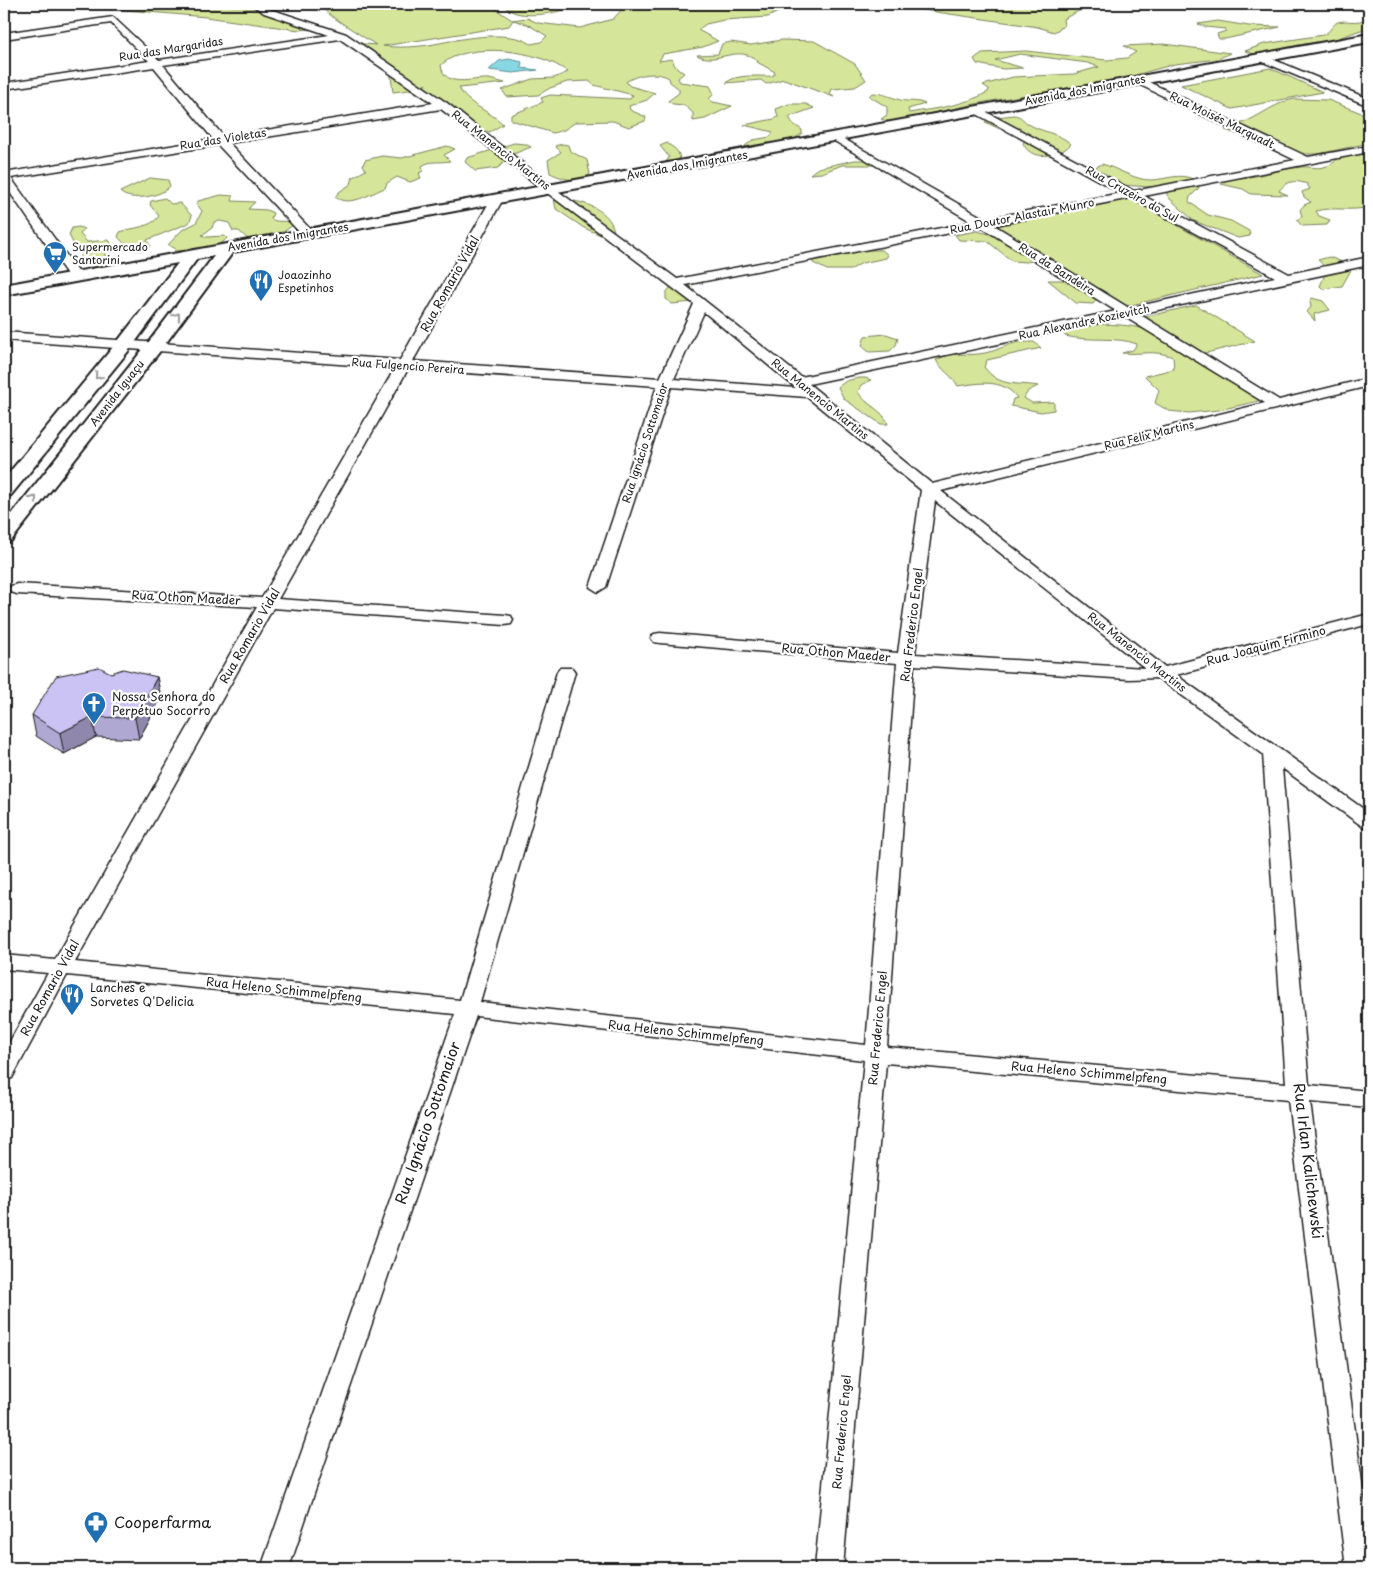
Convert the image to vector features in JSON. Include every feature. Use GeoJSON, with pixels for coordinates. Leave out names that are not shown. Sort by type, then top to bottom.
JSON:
{"type":"FeatureCollection","features":[{"type":"Feature","properties":{"kind":"street","name":"Rua Manencio Martins"},"geometry":{"type":"LineString","coordinates":[[256,4],[267,11],[342,36],[443,105],[550,190],[701,303],[929,489],[1162,673],[1369,822]]}},
{"type":"Feature","properties":{"kind":"street"},"geometry":{"type":"LineString","coordinates":[[4,36],[113,20],[156,63],[220,140],[307,234]]}},
{"type":"Feature","properties":{"kind":"street","name":"Rua das Margaridas"},"geometry":{"type":"LineString","coordinates":[[4,86],[342,36]]}},
{"type":"Feature","properties":{"kind":"street","name":"Avenida dos Imigrantes"},"geometry":{"type":"LineString","coordinates":[[4,290],[1369,38]]}},
{"type":"Feature","properties":{"kind":"street"},"geometry":{"type":"LineString","coordinates":[[1260,57],[1369,103]]}},
{"type":"Feature","properties":{"kind":"street","name":"Rua Moisés Marquadt"},"geometry":{"type":"LineString","coordinates":[[1138,80],[1306,161]]}},
{"type":"Feature","properties":{"kind":"street","name":"Rua das Violetas"},"geometry":{"type":"LineString","coordinates":[[4,176],[443,105]]}},
{"type":"Feature","properties":{"kind":"street","name":"Rua Cruzeiro do Sul"},"geometry":{"type":"LineString","coordinates":[[977,110],[1286,278]]}},
{"type":"Feature","properties":{"kind":"street","name":"Rua da Bandeira"},"geometry":{"type":"LineString","coordinates":[[835,137],[982,223],[1276,404]]}},
{"type":"Feature","properties":{"kind":"street","name":"Rua Doutor Alastair Munro"},"geometry":{"type":"LineString","coordinates":[[674,282],[1369,149]]}},
{"type":"Feature","properties":{"kind":"street"},"geometry":{"type":"LineString","coordinates":[[4,176],[76,277]]}},
{"type":"Feature","properties":{"kind":"street","name":"Rua Romario Vidal"},"geometry":{"type":"LineString","coordinates":[[4,1072],[60,968],[497,200]]}},
{"type":"Feature","properties":{"kind":"street","name":"Avenida Iguaçu"},"geometry":{"type":"LineString","coordinates":[[4,537],[154,347],[228,248]]}},
{"type":"Feature","properties":{"kind":"street","name":"Avenida Iguaçu"},"geometry":{"type":"LineString","coordinates":[[4,491],[124,345],[192,255]]}},
{"type":"Feature","properties":{"kind":"street","name":"Rua Alexandre Kozievitch"},"geometry":{"type":"LineString","coordinates":[[799,382],[1369,262]]}},
{"type":"Feature","properties":{"kind":"street","name":"Rua Ignácio Sottomaior"},"geometry":{"type":"LineString","coordinates":[[598,587],[664,383],[701,303]]}},
{"type":"Feature","properties":{"kind":"street","name":"Rua Fulgencio Pereira"},"geometry":{"type":"LineString","coordinates":[[4,336],[404,366],[812,393]]}},
{"type":"Feature","properties":{"kind":"street","name":"Rua Felix Martins"},"geometry":{"type":"LineString","coordinates":[[929,489],[1369,382]]}},
{"type":"Feature","properties":{"kind":"street","name":"Rua Frederico Engel"},"geometry":{"type":"LineString","coordinates":[[829,1568],[876,1054],[906,660],[929,489]]}},
{"type":"Feature","properties":{"kind":"street","name":"Rua Othon Maeder"},"geometry":{"type":"LineString","coordinates":[[17,589],[269,603],[505,620]]}},
{"type":"Feature","properties":{"kind":"street","name":"Rua Joaquim Firmino"},"geometry":{"type":"LineString","coordinates":[[1162,673],[1369,619]]}},
{"type":"Feature","properties":{"kind":"street","name":"Rua Othon Maeder"},"geometry":{"type":"LineString","coordinates":[[660,638],[906,660],[1130,674],[1162,673]]}},
{"type":"Feature","properties":{"kind":"street","name":"Rua Ignácio Sottomaior"},"geometry":{"type":"LineString","coordinates":[[275,1568],[468,1008],[566,672]]}},
{"type":"Feature","properties":{"kind":"street","name":"Rua Irlan Kalichewski"},"geometry":{"type":"LineString","coordinates":[[1272,753],[1298,1092],[1360,1568]]}},
{"type":"Feature","properties":{"kind":"street","name":"Rua Heleno Schimmelpfeng"},"geometry":{"type":"LineString","coordinates":[[4,962],[468,1008],[876,1054],[1369,1099]]}},
{"type":"Feature","properties":{"kind":"green space"},"geometry":{"type":"Polygon","coordinates":[[[58,4],[210,4],[256,8],[306,25],[310,29],[299,30],[206,17],[58,4]]]}},
{"type":"Feature","properties":{"kind":"green space"},"geometry":{"type":"Polygon","coordinates":[[[317,4],[488,4],[512,20],[527,18],[538,23],[580,28],[613,19],[627,4],[813,4],[778,12],[768,17],[724,20],[706,24],[698,30],[718,41],[703,47],[663,54],[659,61],[672,59],[675,66],[684,73],[678,78],[680,82],[710,86],[714,94],[709,99],[713,102],[732,106],[705,119],[693,121],[693,113],[684,105],[673,104],[668,101],[679,93],[679,89],[670,82],[669,78],[647,74],[626,82],[630,86],[655,93],[647,100],[629,106],[630,110],[646,117],[645,121],[629,127],[613,121],[576,122],[564,130],[553,133],[511,120],[511,115],[543,102],[541,98],[550,95],[630,99],[633,95],[594,85],[589,81],[567,82],[538,95],[507,97],[502,90],[532,79],[554,78],[568,72],[556,64],[523,54],[486,50],[468,52],[453,57],[441,65],[447,77],[460,81],[489,79],[505,83],[459,88],[467,99],[503,124],[490,132],[468,129],[456,122],[453,113],[441,105],[425,100],[421,92],[426,84],[417,89],[393,92],[390,69],[371,57],[372,50],[342,42],[376,45],[334,18],[317,4]],[[513,20],[509,26],[383,46],[418,46],[467,38],[496,36],[521,39],[531,44],[541,42],[547,36],[527,24],[513,20]]]}},
{"type":"Feature","properties":{"kind":"green space"},"geometry":{"type":"Polygon","coordinates":[[[503,4],[586,4],[555,12],[530,15],[519,14],[503,4]]]}},
{"type":"Feature","properties":{"kind":"green space"},"geometry":{"type":"Polygon","coordinates":[[[905,4],[1031,4],[1038,8],[1051,4],[1087,4],[1085,8],[1063,19],[1064,26],[1054,32],[1038,27],[916,9],[905,4]]]}},
{"type":"Feature","properties":{"kind":"green space"},"geometry":{"type":"Polygon","coordinates":[[[1369,18],[1369,27],[1336,39],[1264,53],[1254,54],[1245,51],[1264,44],[1323,35],[1338,22],[1356,22],[1369,18]]]}},
{"type":"Feature","properties":{"kind":"green space"},"geometry":{"type":"Polygon","coordinates":[[[1218,21],[1249,26],[1280,27],[1219,39],[1217,34],[1226,31],[1225,29],[1205,27],[1198,24],[1218,21]]]}},
{"type":"Feature","properties":{"kind":"green space"},"geometry":{"type":"Polygon","coordinates":[[[782,40],[814,41],[855,64],[866,80],[855,87],[832,89],[830,94],[834,97],[784,79],[766,84],[761,80],[726,83],[736,78],[748,76],[773,76],[775,72],[750,56],[742,54],[712,58],[697,55],[718,54],[722,44],[731,42],[751,45],[782,40]]]}},
{"type":"Feature","properties":{"kind":"green space"},"geometry":{"type":"Polygon","coordinates":[[[1164,44],[1230,53],[1218,59],[1175,64],[1121,79],[985,102],[890,122],[881,119],[887,115],[887,107],[869,96],[872,93],[880,94],[900,100],[925,104],[908,109],[909,113],[940,108],[979,97],[988,92],[989,89],[983,85],[1013,77],[1074,74],[1099,67],[1088,63],[1020,54],[995,60],[1023,68],[1003,69],[977,64],[974,59],[982,53],[1026,51],[1107,60],[1127,58],[1136,52],[1124,46],[1164,44]]]}},
{"type":"Feature","properties":{"kind":"green space"},"geometry":{"type":"Polygon","coordinates":[[[1270,68],[1323,92],[1232,109],[1181,85],[1270,68]]]}},
{"type":"Feature","properties":{"kind":"green space"},"geometry":{"type":"Polygon","coordinates":[[[1294,99],[1328,100],[1369,116],[1369,143],[1318,154],[1293,154],[1225,130],[1227,127],[1245,122],[1277,105],[1294,99]]]}},
{"type":"Feature","properties":{"kind":"green space"},"geometry":{"type":"Polygon","coordinates":[[[789,104],[806,104],[814,108],[789,117],[793,124],[802,130],[802,134],[788,142],[750,150],[745,148],[753,140],[770,137],[773,132],[744,125],[774,119],[778,117],[776,109],[789,104]]]}},
{"type":"Feature","properties":{"kind":"green space"},"geometry":{"type":"Polygon","coordinates":[[[1014,115],[1032,126],[1060,137],[1071,144],[1060,152],[1046,156],[1038,155],[1027,149],[1023,143],[1025,140],[1018,131],[1000,129],[985,122],[988,118],[1014,115]]]}},
{"type":"Feature","properties":{"kind":"green space"},"geometry":{"type":"Polygon","coordinates":[[[514,143],[525,144],[531,147],[511,155],[498,168],[475,171],[465,162],[467,158],[514,143]]]}},
{"type":"Feature","properties":{"kind":"green space"},"geometry":{"type":"Polygon","coordinates":[[[667,143],[678,153],[680,163],[657,167],[667,161],[669,157],[660,146],[667,143]]]}},
{"type":"Feature","properties":{"kind":"green space"},"geometry":{"type":"Polygon","coordinates":[[[568,145],[570,151],[587,160],[590,174],[575,180],[565,179],[550,173],[548,160],[561,152],[555,146],[568,145]]]}},
{"type":"Feature","properties":{"kind":"green space"},"geometry":{"type":"Polygon","coordinates":[[[447,146],[455,149],[444,155],[450,161],[425,164],[422,166],[423,171],[419,173],[421,178],[410,182],[397,177],[387,183],[385,188],[354,200],[347,201],[335,197],[351,184],[353,177],[366,170],[363,165],[365,160],[382,156],[402,158],[447,146]]]}},
{"type":"Feature","properties":{"kind":"green space"},"geometry":{"type":"Polygon","coordinates":[[[1369,151],[1369,207],[1316,211],[1319,216],[1330,220],[1327,225],[1302,226],[1297,220],[1302,216],[1300,210],[1304,205],[1311,202],[1304,197],[1302,192],[1310,189],[1307,184],[1299,182],[1288,183],[1279,191],[1288,195],[1251,194],[1243,189],[1221,184],[1231,178],[1250,177],[1301,167],[1324,167],[1337,159],[1369,151]]]}},
{"type":"Feature","properties":{"kind":"green space"},"geometry":{"type":"Polygon","coordinates":[[[855,160],[868,160],[877,165],[842,165],[822,173],[810,174],[818,168],[855,160]]]}},
{"type":"Feature","properties":{"kind":"green space"},"geometry":{"type":"Polygon","coordinates":[[[1102,164],[1132,176],[1150,180],[1181,176],[1193,179],[1198,183],[1199,188],[1190,197],[1189,202],[1208,215],[1231,221],[1249,231],[1250,236],[1238,238],[1194,221],[1169,198],[1164,188],[1122,185],[1094,168],[1102,164]]]}},
{"type":"Feature","properties":{"kind":"green space"},"geometry":{"type":"Polygon","coordinates":[[[150,178],[168,180],[170,186],[160,193],[145,197],[130,197],[120,192],[150,178]]]}},
{"type":"Feature","properties":{"kind":"green space"},"geometry":{"type":"Polygon","coordinates":[[[221,195],[233,196],[232,201],[255,202],[248,209],[267,210],[273,213],[271,219],[288,222],[293,225],[276,237],[249,240],[239,231],[233,231],[229,223],[214,222],[212,228],[202,235],[206,237],[225,236],[227,238],[217,246],[187,251],[174,251],[176,249],[168,245],[182,230],[196,223],[202,211],[196,203],[221,195]]]}},
{"type":"Feature","properties":{"kind":"green space"},"geometry":{"type":"Polygon","coordinates":[[[165,198],[171,204],[180,203],[192,216],[189,223],[147,240],[150,246],[141,250],[129,247],[118,237],[120,232],[147,225],[156,220],[159,216],[150,205],[151,201],[165,198]]]}},
{"type":"Feature","properties":{"kind":"green space"},"geometry":{"type":"Polygon","coordinates":[[[1129,198],[1263,274],[1123,307],[994,227],[1129,198]]]}},
{"type":"Feature","properties":{"kind":"green space"},"geometry":{"type":"Polygon","coordinates":[[[554,199],[572,200],[598,210],[611,222],[614,231],[603,236],[584,228],[556,209],[554,199]]]}},
{"type":"Feature","properties":{"kind":"green space"},"geometry":{"type":"Polygon","coordinates":[[[79,227],[84,229],[80,234],[87,242],[109,240],[113,247],[104,255],[118,258],[119,264],[102,269],[81,263],[79,258],[85,251],[75,247],[69,235],[72,228],[79,227]]]}},
{"type":"Feature","properties":{"kind":"green space"},"geometry":{"type":"Polygon","coordinates":[[[977,231],[1002,237],[1038,260],[1026,262],[1012,261],[987,241],[959,240],[955,235],[977,231]]]}},
{"type":"Feature","properties":{"kind":"green space"},"geometry":{"type":"Polygon","coordinates":[[[861,250],[882,250],[888,255],[886,258],[862,263],[850,270],[827,270],[813,263],[813,260],[818,258],[861,250]]]}},
{"type":"Feature","properties":{"kind":"green space"},"geometry":{"type":"Polygon","coordinates":[[[1329,257],[1340,261],[1351,270],[1342,286],[1323,289],[1320,286],[1325,269],[1318,260],[1329,257]]]}},
{"type":"Feature","properties":{"kind":"green space"},"geometry":{"type":"Polygon","coordinates":[[[1048,280],[1068,280],[1100,296],[1093,304],[1076,303],[1048,280]]]}},
{"type":"Feature","properties":{"kind":"green space"},"geometry":{"type":"Polygon","coordinates":[[[686,282],[696,294],[693,302],[672,304],[666,299],[666,293],[673,284],[686,282]]]}},
{"type":"Feature","properties":{"kind":"green space"},"geometry":{"type":"Polygon","coordinates":[[[1312,298],[1323,301],[1330,310],[1314,314],[1315,321],[1307,312],[1311,307],[1310,301],[1312,298]]]}},
{"type":"Feature","properties":{"kind":"green space"},"geometry":{"type":"Polygon","coordinates":[[[1196,305],[1255,341],[1202,354],[1145,317],[1196,305]]]}},
{"type":"Feature","properties":{"kind":"green space"},"geometry":{"type":"Polygon","coordinates":[[[1101,324],[1133,326],[1152,331],[1170,341],[1195,361],[1256,393],[1259,401],[1219,410],[1189,413],[1169,411],[1155,403],[1159,390],[1145,376],[1174,369],[1173,357],[1153,353],[1122,353],[1133,350],[1137,344],[1120,340],[1074,338],[1065,336],[1062,330],[1101,324]]]}},
{"type":"Feature","properties":{"kind":"green space"},"geometry":{"type":"Polygon","coordinates":[[[886,334],[898,338],[896,345],[890,351],[869,352],[862,346],[865,336],[886,334]]]}},
{"type":"Feature","properties":{"kind":"green space"},"geometry":{"type":"Polygon","coordinates":[[[1019,342],[1034,342],[1041,348],[987,360],[984,367],[990,374],[1002,381],[1038,386],[1028,391],[1024,398],[1032,403],[1054,402],[1054,410],[1041,412],[1011,406],[1013,399],[1017,398],[1005,387],[990,383],[958,386],[936,360],[955,354],[985,353],[1019,342]]]}},
{"type":"Feature","properties":{"kind":"green space"},"geometry":{"type":"Polygon","coordinates":[[[858,378],[871,380],[861,385],[858,392],[882,414],[888,424],[881,424],[844,399],[838,387],[846,381],[858,378]]]}},
{"type":"Feature","properties":{"kind":"water"},"geometry":{"type":"Polygon","coordinates":[[[509,59],[522,62],[521,68],[538,70],[513,73],[489,70],[499,61],[509,59]]]}},
{"type":"Feature","properties":{"kind":"building"},"geometry":{"type":"Polygon","coordinates":[[[99,667],[111,673],[123,669],[157,677],[135,718],[92,717],[60,733],[32,715],[56,676],[99,667]]]}},
{"type":"Feature","properties":{"kind":"place","name":"Supermercado Santorini"},"geometry":{"type":"Point","coordinates":[55,274]}},
{"type":"Feature","properties":{"kind":"place","name":"Joaozinho Espetinhos"},"geometry":{"type":"Point","coordinates":[261,302]}},
{"type":"Feature","properties":{"kind":"place","name":"Nossa Senhora do Perpétuo Socorro"},"geometry":{"type":"Point","coordinates":[94,725]}},
{"type":"Feature","properties":{"kind":"place","name":"Lanches e Sorvetes Q'Delicia"},"geometry":{"type":"Point","coordinates":[72,1016]}},
{"type":"Feature","properties":{"kind":"place","name":"Cooperfarma"},"geometry":{"type":"Point","coordinates":[96,1544]}}]}
